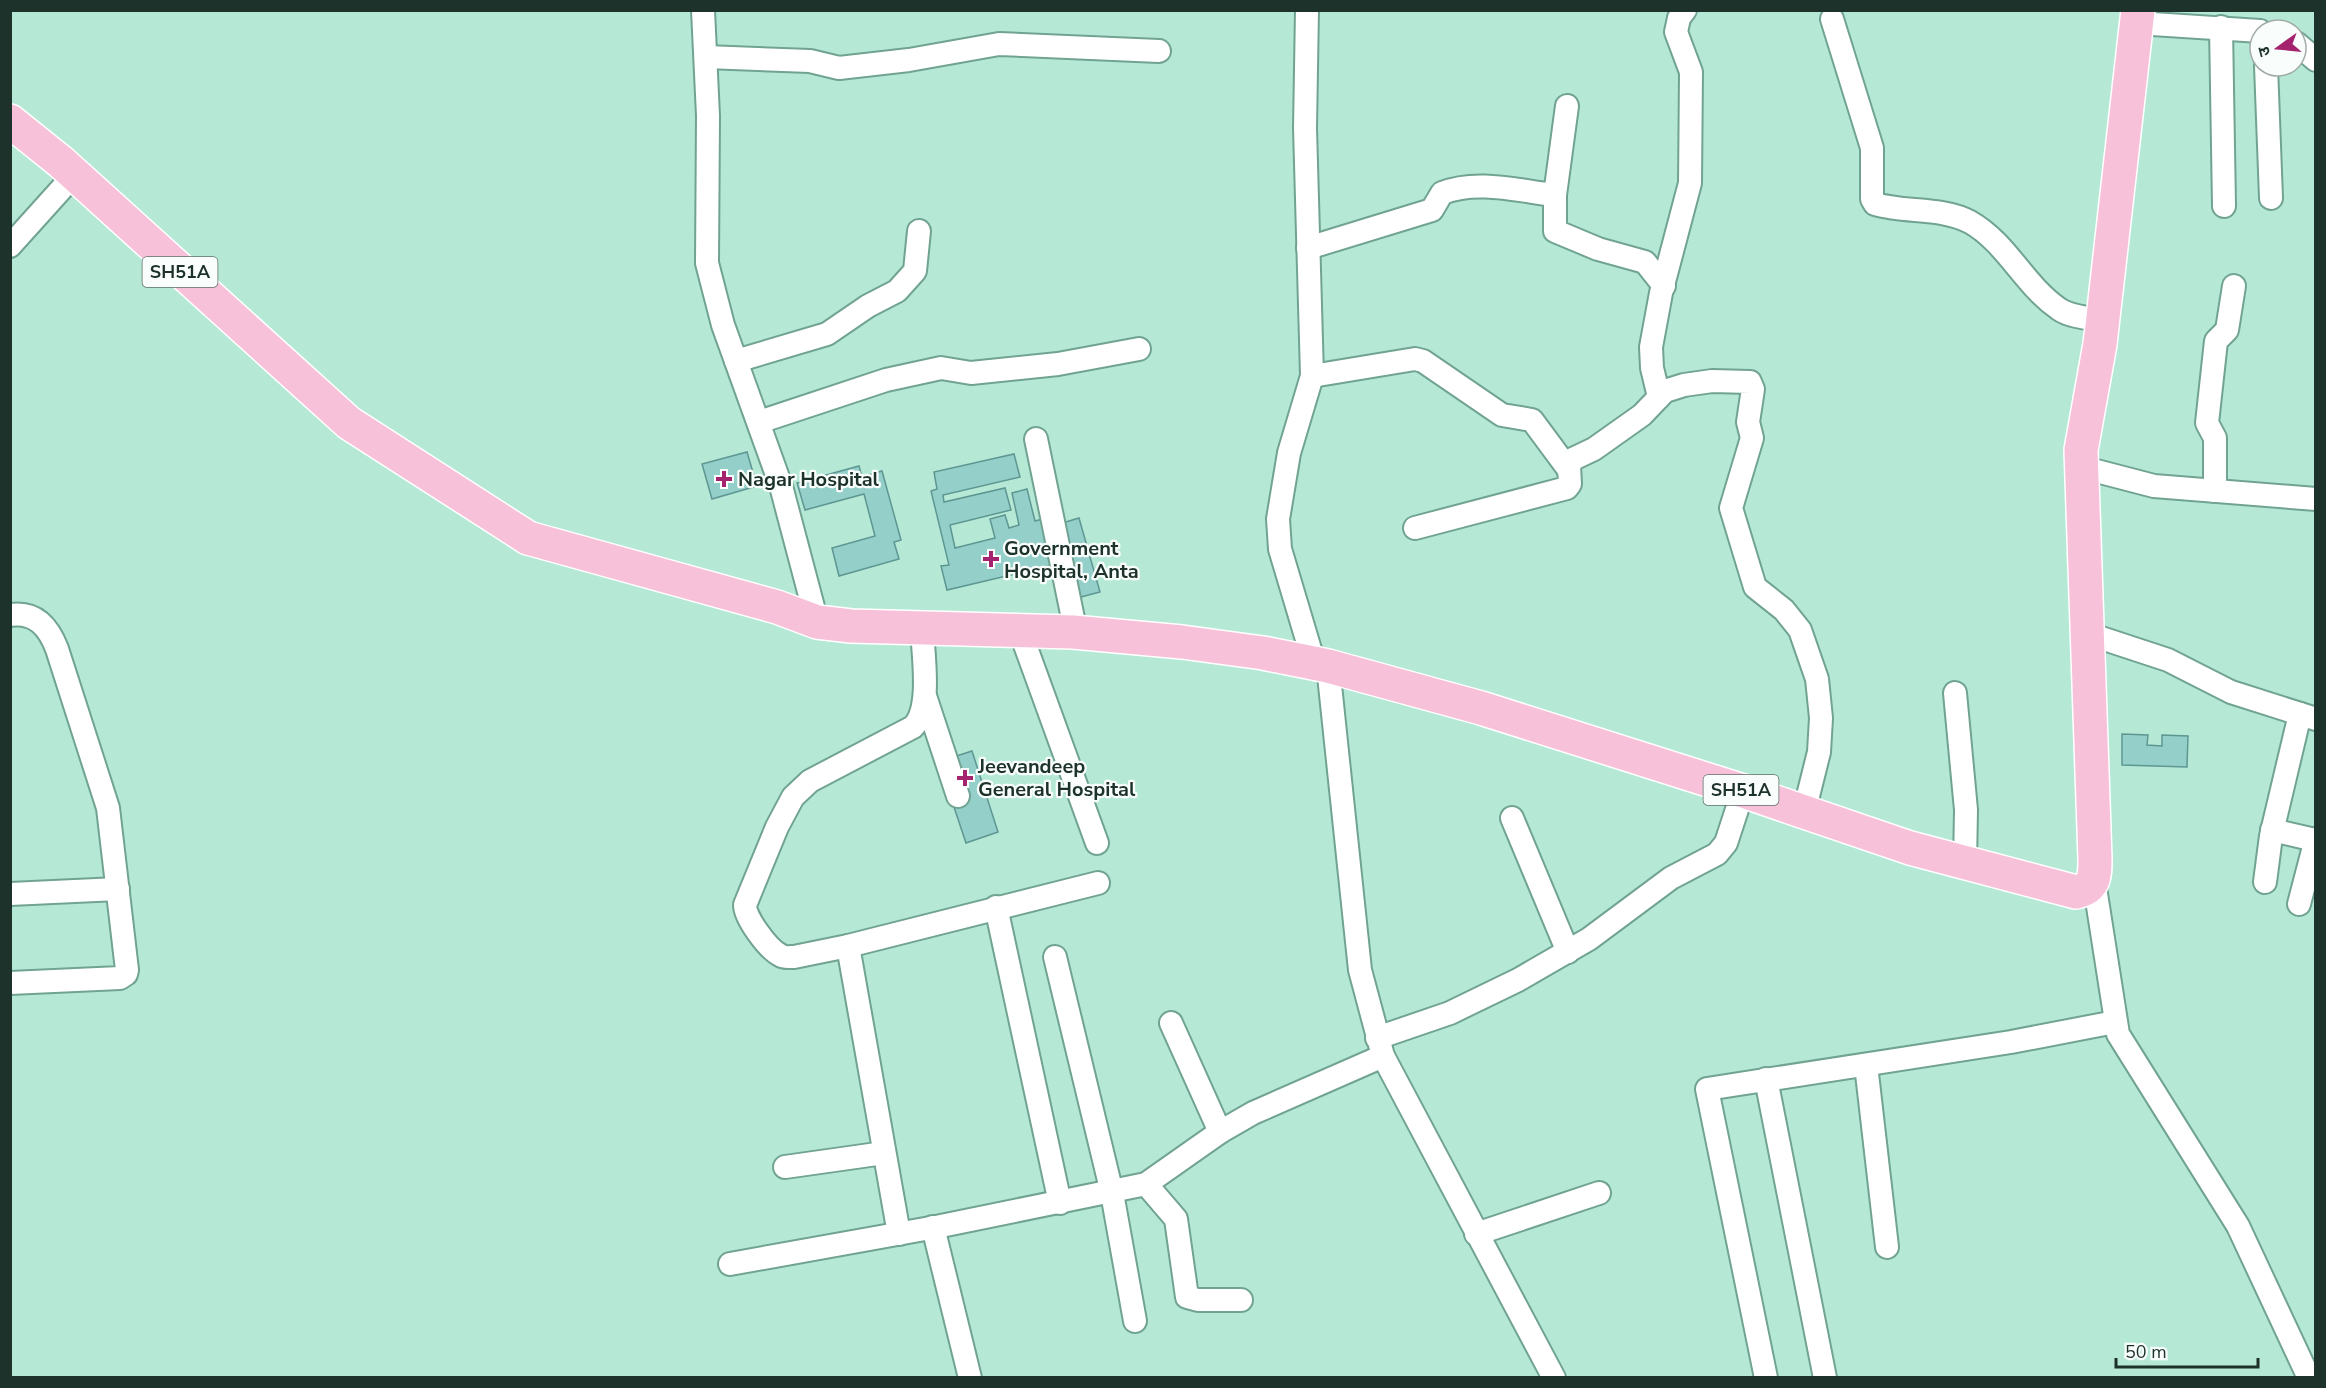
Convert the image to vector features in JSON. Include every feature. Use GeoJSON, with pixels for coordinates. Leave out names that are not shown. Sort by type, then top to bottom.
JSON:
{"type":"FeatureCollection","features":[{"type":"Feature","properties":{"kind":"main road"},"geometry":{"type":"LineString","coordinates":[[2094,881],[2096,859],[2086,633],[2082,439],[2098,362],[2137,17]]}},
{"type":"Feature","properties":{"kind":"main road","name":"SH51A"},"geometry":{"type":"LineString","coordinates":[[10,121],[74,175],[349,423],[528,538],[777,607],[817,622],[922,629],[1076,633],[1215,645],[1321,665],[1481,708],[1743,791],[1910,848],[2073,892],[2083,890],[2094,881]]}},
{"type":"Feature","properties":{"kind":"street"},"geometry":{"type":"LineString","coordinates":[[703,10],[706,57],[707,263],[717,307],[781,486],[817,622]]}},
{"type":"Feature","properties":{"kind":"street"},"geometry":{"type":"LineString","coordinates":[[1307,10],[1305,128],[1312,376],[1289,453],[1278,519],[1280,549],[1321,665],[1360,970],[1380,1047],[1476,1234],[1554,1377]]}},
{"type":"Feature","properties":{"kind":"street"},"geometry":{"type":"LineString","coordinates":[[1659,397],[1650,354],[1664,286],[1688,198],[1691,175],[1690,72],[1676,32],[1679,18],[1685,10]]}},
{"type":"Feature","properties":{"kind":"street"},"geometry":{"type":"LineString","coordinates":[[2137,17],[2248,30]]}},
{"type":"Feature","properties":{"kind":"street"},"geometry":{"type":"LineString","coordinates":[[1832,19],[1872,148],[1872,199],[1875,204],[1952,216],[1972,224],[1990,237],[2029,282],[2059,310],[2103,320]]}},
{"type":"Feature","properties":{"kind":"street"},"geometry":{"type":"LineString","coordinates":[[2222,27],[2224,206]]}},
{"type":"Feature","properties":{"kind":"street"},"geometry":{"type":"LineString","coordinates":[[706,57],[810,61],[839,68],[909,60],[999,44],[1159,51]]}},
{"type":"Feature","properties":{"kind":"street"},"geometry":{"type":"LineString","coordinates":[[2266,78],[2271,198]]}},
{"type":"Feature","properties":{"kind":"street"},"geometry":{"type":"LineString","coordinates":[[1567,106],[1555,195],[1553,226],[1557,234],[1645,262],[1664,286]]}},
{"type":"Feature","properties":{"kind":"street"},"geometry":{"type":"LineString","coordinates":[[10,246],[74,175]]}},
{"type":"Feature","properties":{"kind":"street"},"geometry":{"type":"LineString","coordinates":[[1308,248],[1432,210],[1442,193],[1453,190],[1480,186],[1555,195]]}},
{"type":"Feature","properties":{"kind":"street"},"geometry":{"type":"LineString","coordinates":[[736,361],[827,334],[868,306],[897,291],[915,271],[919,231]]}},
{"type":"Feature","properties":{"kind":"street"},"geometry":{"type":"LineString","coordinates":[[2215,491],[2215,438],[2207,423],[2216,341],[2227,330],[2234,286]]}},
{"type":"Feature","properties":{"kind":"street"},"geometry":{"type":"LineString","coordinates":[[759,422],[886,380],[941,368],[971,373],[1058,364],[1139,349]]}},
{"type":"Feature","properties":{"kind":"street"},"geometry":{"type":"LineString","coordinates":[[1312,376],[1414,359],[1423,361],[1502,415],[1532,420],[1569,470]]}},
{"type":"Feature","properties":{"kind":"street"},"geometry":{"type":"LineString","coordinates":[[1415,528],[1567,488],[1570,484],[1569,470],[1574,459],[1594,449],[1642,415],[1665,391],[1684,385],[1712,381],[1748,382],[1753,386],[1748,422],[1752,438],[1731,508],[1755,587],[1784,610],[1800,630],[1817,680],[1821,718],[1819,752],[1804,812]]}},
{"type":"Feature","properties":{"kind":"street"},"geometry":{"type":"LineString","coordinates":[[1036,440],[1076,633]]}},
{"type":"Feature","properties":{"kind":"street"},"geometry":{"type":"LineString","coordinates":[[2081,467],[2154,486],[2316,499]]}},
{"type":"Feature","properties":{"kind":"street"},"geometry":{"type":"LineString","coordinates":[[10,615],[34,618],[45,626],[52,636],[108,808],[127,965],[124,976],[10,983]]}},
{"type":"Feature","properties":{"kind":"street"},"geometry":{"type":"LineString","coordinates":[[922,629],[925,696],[921,716],[913,727],[810,781],[793,797],[777,827],[745,905],[750,922],[780,956],[794,957],[848,946],[1098,883]]}},
{"type":"Feature","properties":{"kind":"street"},"geometry":{"type":"LineString","coordinates":[[1020,631],[1097,843]]}},
{"type":"Feature","properties":{"kind":"street"},"geometry":{"type":"LineString","coordinates":[[2086,633],[2168,660],[2222,688],[2308,717],[2272,830],[2265,882]]}},
{"type":"Feature","properties":{"kind":"street"},"geometry":{"type":"LineString","coordinates":[[1955,693],[1966,810],[1965,863]]}},
{"type":"Feature","properties":{"kind":"street"},"geometry":{"type":"LineString","coordinates":[[925,696],[958,796]]}},
{"type":"Feature","properties":{"kind":"street"},"geometry":{"type":"LineString","coordinates":[[730,1264],[899,1234],[1112,1193],[1146,1184],[1220,1132],[1380,1047],[1477,1001],[1568,952],[1671,878],[1723,850],[1743,791]]}},
{"type":"Feature","properties":{"kind":"street"},"geometry":{"type":"LineString","coordinates":[[1512,818],[1568,952]]}},
{"type":"Feature","properties":{"kind":"street"},"geometry":{"type":"LineString","coordinates":[[2272,830],[2315,840],[2299,904]]}},
{"type":"Feature","properties":{"kind":"street"},"geometry":{"type":"LineString","coordinates":[[2094,881],[2115,1023],[2121,1041],[2238,1226],[2309,1377]]}},
{"type":"Feature","properties":{"kind":"street"},"geometry":{"type":"LineString","coordinates":[[10,894],[118,889]]}},
{"type":"Feature","properties":{"kind":"street"},"geometry":{"type":"LineString","coordinates":[[996,907],[1060,1203]]}},
{"type":"Feature","properties":{"kind":"street"},"geometry":{"type":"LineString","coordinates":[[848,946],[899,1234]]}},
{"type":"Feature","properties":{"kind":"street"},"geometry":{"type":"LineString","coordinates":[[1054,957],[1112,1193],[1135,1321]]}},
{"type":"Feature","properties":{"kind":"street"},"geometry":{"type":"LineString","coordinates":[[1171,1023],[1220,1132]]}},
{"type":"Feature","properties":{"kind":"street"},"geometry":{"type":"LineString","coordinates":[[1766,1377],[1707,1090],[2115,1023]]}},
{"type":"Feature","properties":{"kind":"street"},"geometry":{"type":"LineString","coordinates":[[1866,1065],[1887,1247]]}},
{"type":"Feature","properties":{"kind":"street"},"geometry":{"type":"LineString","coordinates":[[1766,1079],[1825,1377]]}},
{"type":"Feature","properties":{"kind":"street"},"geometry":{"type":"LineString","coordinates":[[785,1167],[884,1153]]}},
{"type":"Feature","properties":{"kind":"street"},"geometry":{"type":"LineString","coordinates":[[1146,1184],[1174,1216],[1187,1297],[1198,1300],[1241,1300]]}},
{"type":"Feature","properties":{"kind":"street"},"geometry":{"type":"LineString","coordinates":[[1476,1234],[1599,1193]]}},
{"type":"Feature","properties":{"kind":"street"},"geometry":{"type":"LineString","coordinates":[[933,1227],[970,1377]]}},
{"type":"Feature","properties":{"kind":"building"},"geometry":{"type":"Polygon","coordinates":[[[747,452],[757,486],[712,499],[702,464],[747,452]]]}},
{"type":"Feature","properties":{"kind":"building"},"geometry":{"type":"Polygon","coordinates":[[[1014,454],[1020,477],[943,495],[944,502],[1005,488],[1011,510],[950,525],[955,548],[995,538],[990,519],[1005,515],[1009,528],[1019,525],[1012,493],[1027,489],[1035,521],[1050,517],[1061,563],[947,590],[941,566],[949,565],[931,491],[937,489],[934,472],[1014,454]]]}},
{"type":"Feature","properties":{"kind":"building"},"geometry":{"type":"Polygon","coordinates":[[[859,466],[862,477],[882,471],[901,540],[894,542],[899,559],[839,576],[832,548],[875,536],[864,494],[805,510],[797,483],[859,466]]]}},
{"type":"Feature","properties":{"kind":"building"},"geometry":{"type":"Polygon","coordinates":[[[1079,518],[1100,592],[1077,598],[1056,525],[1079,518]]]}},
{"type":"Feature","properties":{"kind":"building"},"geometry":{"type":"Polygon","coordinates":[[[2122,734],[2148,735],[2147,745],[2162,746],[2162,735],[2188,736],[2187,767],[2122,765],[2122,734]]]}},
{"type":"Feature","properties":{"kind":"building"},"geometry":{"type":"Polygon","coordinates":[[[972,751],[998,832],[966,843],[951,798],[947,759],[972,751]]]}},
{"type":"Feature","properties":{"kind":"place","name":"Nagar Hospital"},"geometry":{"type":"Point","coordinates":[724,479]}},
{"type":"Feature","properties":{"kind":"place","name":"Government Hospital, Anta"},"geometry":{"type":"Point","coordinates":[991,559]}},
{"type":"Feature","properties":{"kind":"place","name":"Jeevandeep General Hospital"},"geometry":{"type":"Point","coordinates":[965,778]}}]}
